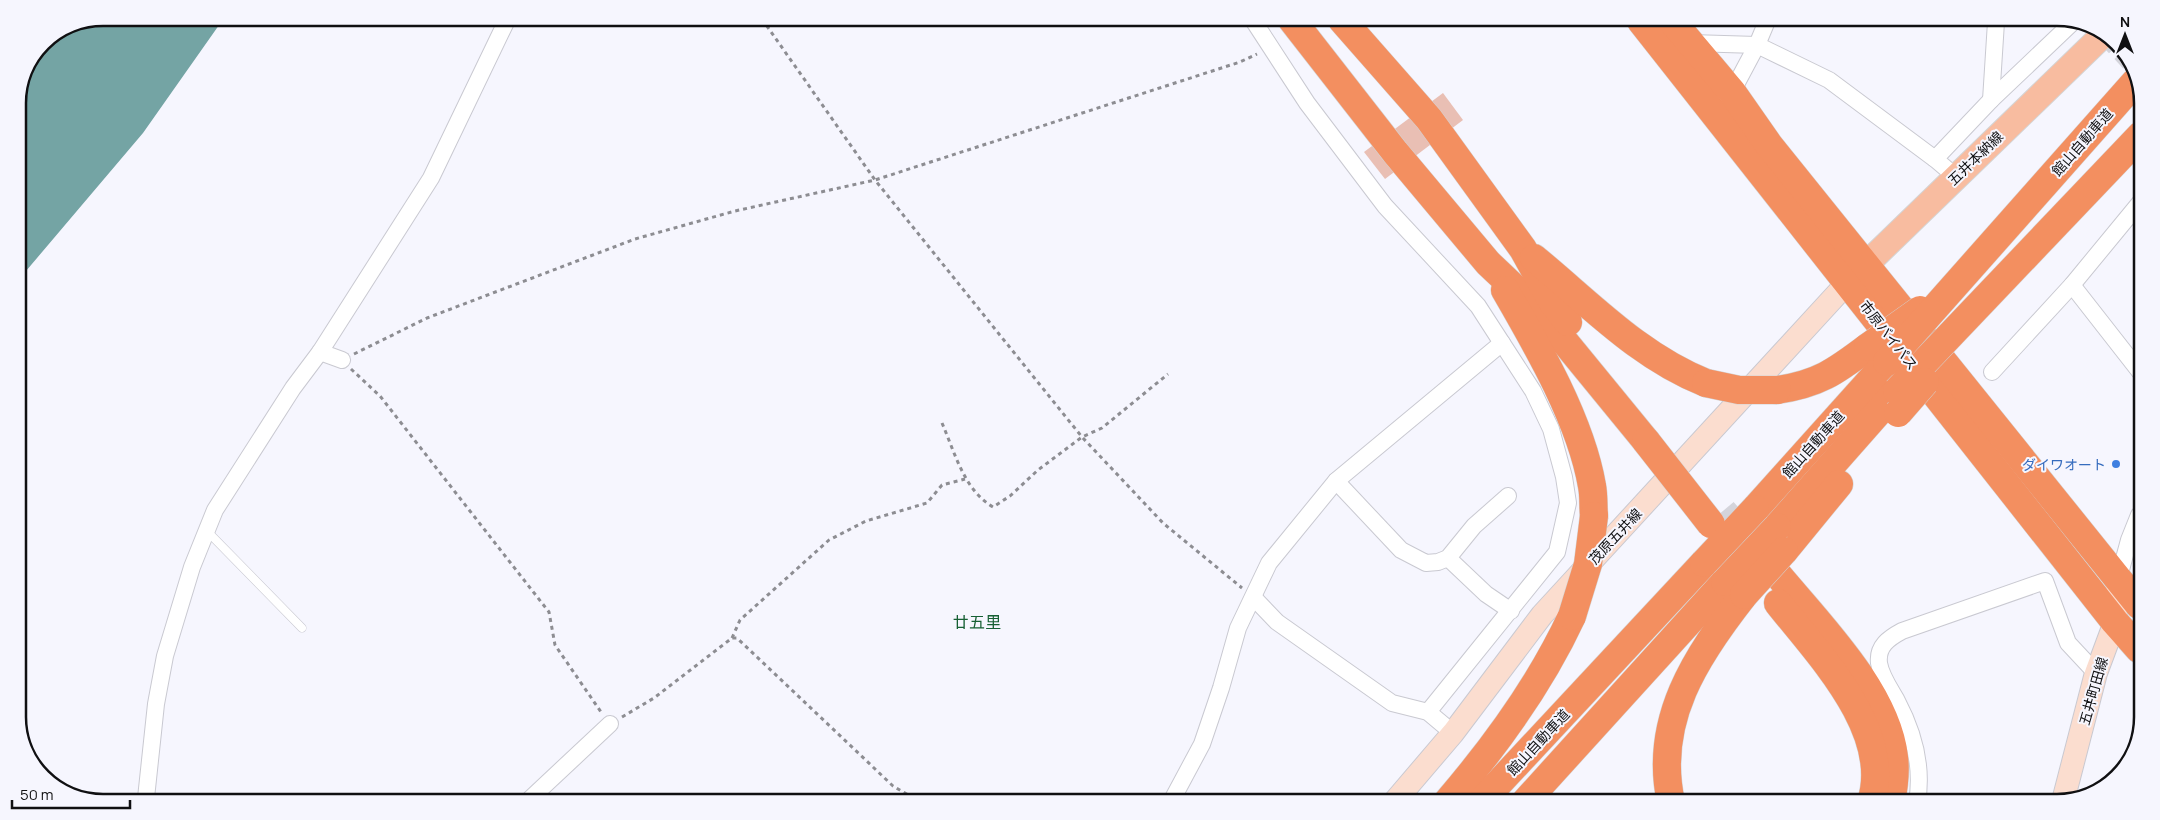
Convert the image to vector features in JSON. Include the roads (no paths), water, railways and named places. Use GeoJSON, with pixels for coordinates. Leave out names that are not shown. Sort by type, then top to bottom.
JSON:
{"type":"FeatureCollection","features":[{"type":"Feature","properties":{"kind":"highway"},"geometry":{"type":"LineString","coordinates":[[1297,26],[1395,152],[1488,263],[1542,314],[1652,437]]}},
{"type":"Feature","properties":{"kind":"highway"},"geometry":{"type":"LineString","coordinates":[[1347,26],[1429,119],[1523,249],[1553,303],[1652,437],[1717,517]]}},
{"type":"Feature","properties":{"kind":"highway","name":"市原バイパス"},"geometry":{"type":"LineString","coordinates":[[1645,26],[2134,599]]}},
{"type":"Feature","properties":{"kind":"highway","name":"市原バイパス"},"geometry":{"type":"LineString","coordinates":[[1676,26],[1732,92],[1857,273],[2115,622],[2134,644]]}},
{"type":"Feature","properties":{"kind":"highway","name":"館山自動車道"},"geometry":{"type":"LineString","coordinates":[[1489,794],[1755,509],[1878,354],[1943,300],[2132,86]]}},
{"type":"Feature","properties":{"kind":"highway","name":"館山自動車道"},"geometry":{"type":"LineString","coordinates":[[1533,794],[1763,571],[1897,402],[2003,280],[2134,142]]}},
{"type":"Feature","properties":{"kind":"highway"},"geometry":{"type":"LineString","coordinates":[[1523,249],[1646,352],[1686,376],[1706,383],[1739,390],[1777,390],[1799,387],[1878,354]]}},
{"type":"Feature","properties":{"kind":"highway"},"geometry":{"type":"LineString","coordinates":[[1454,794],[1472,774],[1538,680],[1572,616],[1588,564],[1594,516],[1593,488],[1583,447],[1542,358],[1488,263]]}},
{"type":"Feature","properties":{"kind":"highway"},"geometry":{"type":"LineString","coordinates":[[1670,794],[1665,766],[1667,743],[1677,704],[1714,633],[1763,571]]}},
{"type":"Feature","properties":{"kind":"highway"},"geometry":{"type":"LineString","coordinates":[[1763,571],[1843,688],[1862,720],[1873,760],[1875,779],[1872,794]]}},
{"type":"Feature","properties":{"kind":"highway"},"geometry":{"type":"LineString","coordinates":[[1763,571],[1849,662],[1874,700],[1887,730],[1894,755],[1896,771],[1892,794]]}},
{"type":"Feature","properties":{"kind":"main road","name":"五井本納線"},"geometry":{"type":"LineString","coordinates":[[1857,273],[2099,38]]}},
{"type":"Feature","properties":{"kind":"main road","name":"茂原五井線"},"geometry":{"type":"LineString","coordinates":[[1401,794],[1453,733],[1542,615],[1857,273]]}},
{"type":"Feature","properties":{"kind":"main road","name":"五井町田線"},"geometry":{"type":"LineString","coordinates":[[2065,793],[2096,673],[2115,622],[2118,581]]}},
{"type":"Feature","properties":{"kind":"street"},"geometry":{"type":"LineString","coordinates":[[146,794],[156,704],[165,656],[180,603],[215,510],[293,388],[320,352],[431,178],[504,26]]}},
{"type":"Feature","properties":{"kind":"street"},"geometry":{"type":"LineString","coordinates":[[1257,26],[1307,103],[1385,206],[1478,306],[1532,391],[1551,429],[1564,477],[1568,503],[1557,552],[1428,712]]}},
{"type":"Feature","properties":{"kind":"street"},"geometry":{"type":"LineString","coordinates":[[1732,92],[1765,26]]}},
{"type":"Feature","properties":{"kind":"street"},"geometry":{"type":"LineString","coordinates":[[1991,100],[1996,26]]}},
{"type":"Feature","properties":{"kind":"street"},"geometry":{"type":"LineString","coordinates":[[1935,159],[1991,100],[2067,27]]}},
{"type":"Feature","properties":{"kind":"street"},"geometry":{"type":"LineString","coordinates":[[1691,43],[1757,45],[1829,80],[1955,176]]}},
{"type":"Feature","properties":{"kind":"street"},"geometry":{"type":"LineString","coordinates":[[1992,372],[2072,285],[2134,210]]}},
{"type":"Feature","properties":{"kind":"street"},"geometry":{"type":"LineString","coordinates":[[2072,285],[2134,364]]}},
{"type":"Feature","properties":{"kind":"street"},"geometry":{"type":"LineString","coordinates":[[1175,794],[1202,744],[1221,688],[1238,628],[1254,598],[1269,563],[1336,481],[1502,343]]}},
{"type":"Feature","properties":{"kind":"street"},"geometry":{"type":"LineString","coordinates":[[320,352],[342,360]]}},
{"type":"Feature","properties":{"kind":"street"},"geometry":{"type":"LineString","coordinates":[[1336,481],[1401,550],[1426,563],[1438,562],[1448,558],[1474,526],[1508,496]]}},
{"type":"Feature","properties":{"kind":"street"},"geometry":{"type":"LineString","coordinates":[[2118,581],[2134,529]]}},
{"type":"Feature","properties":{"kind":"street"},"geometry":{"type":"LineString","coordinates":[[1448,558],[1486,594],[1511,611]]}},
{"type":"Feature","properties":{"kind":"street"},"geometry":{"type":"LineString","coordinates":[[1919,794],[1920,774],[1912,735],[1879,662],[1881,647],[1888,638],[1902,631],[2045,581],[2068,643],[2096,673]]}},
{"type":"Feature","properties":{"kind":"street"},"geometry":{"type":"LineString","coordinates":[[1254,598],[1277,622],[1392,703],[1428,712],[1453,733]]}},
{"type":"Feature","properties":{"kind":"street"},"geometry":{"type":"LineString","coordinates":[[535,794],[610,724]]}},
{"type":"Feature","properties":{"kind":"lane"},"geometry":{"type":"LineString","coordinates":[[206,530],[302,628]]}},
{"type":"Feature","properties":{"kind":"tunnel"},"geometry":{"type":"LineString","coordinates":[[1723,511],[1753,546]]}},
{"type":"Feature","properties":{"kind":"place","name":"ダイワオート"},"geometry":{"type":"Point","coordinates":[2116,464]}},
{"type":"Feature","properties":{"kind":"district","name":"廿五里"},"geometry":{"type":"Point","coordinates":[977,622]}}]}
